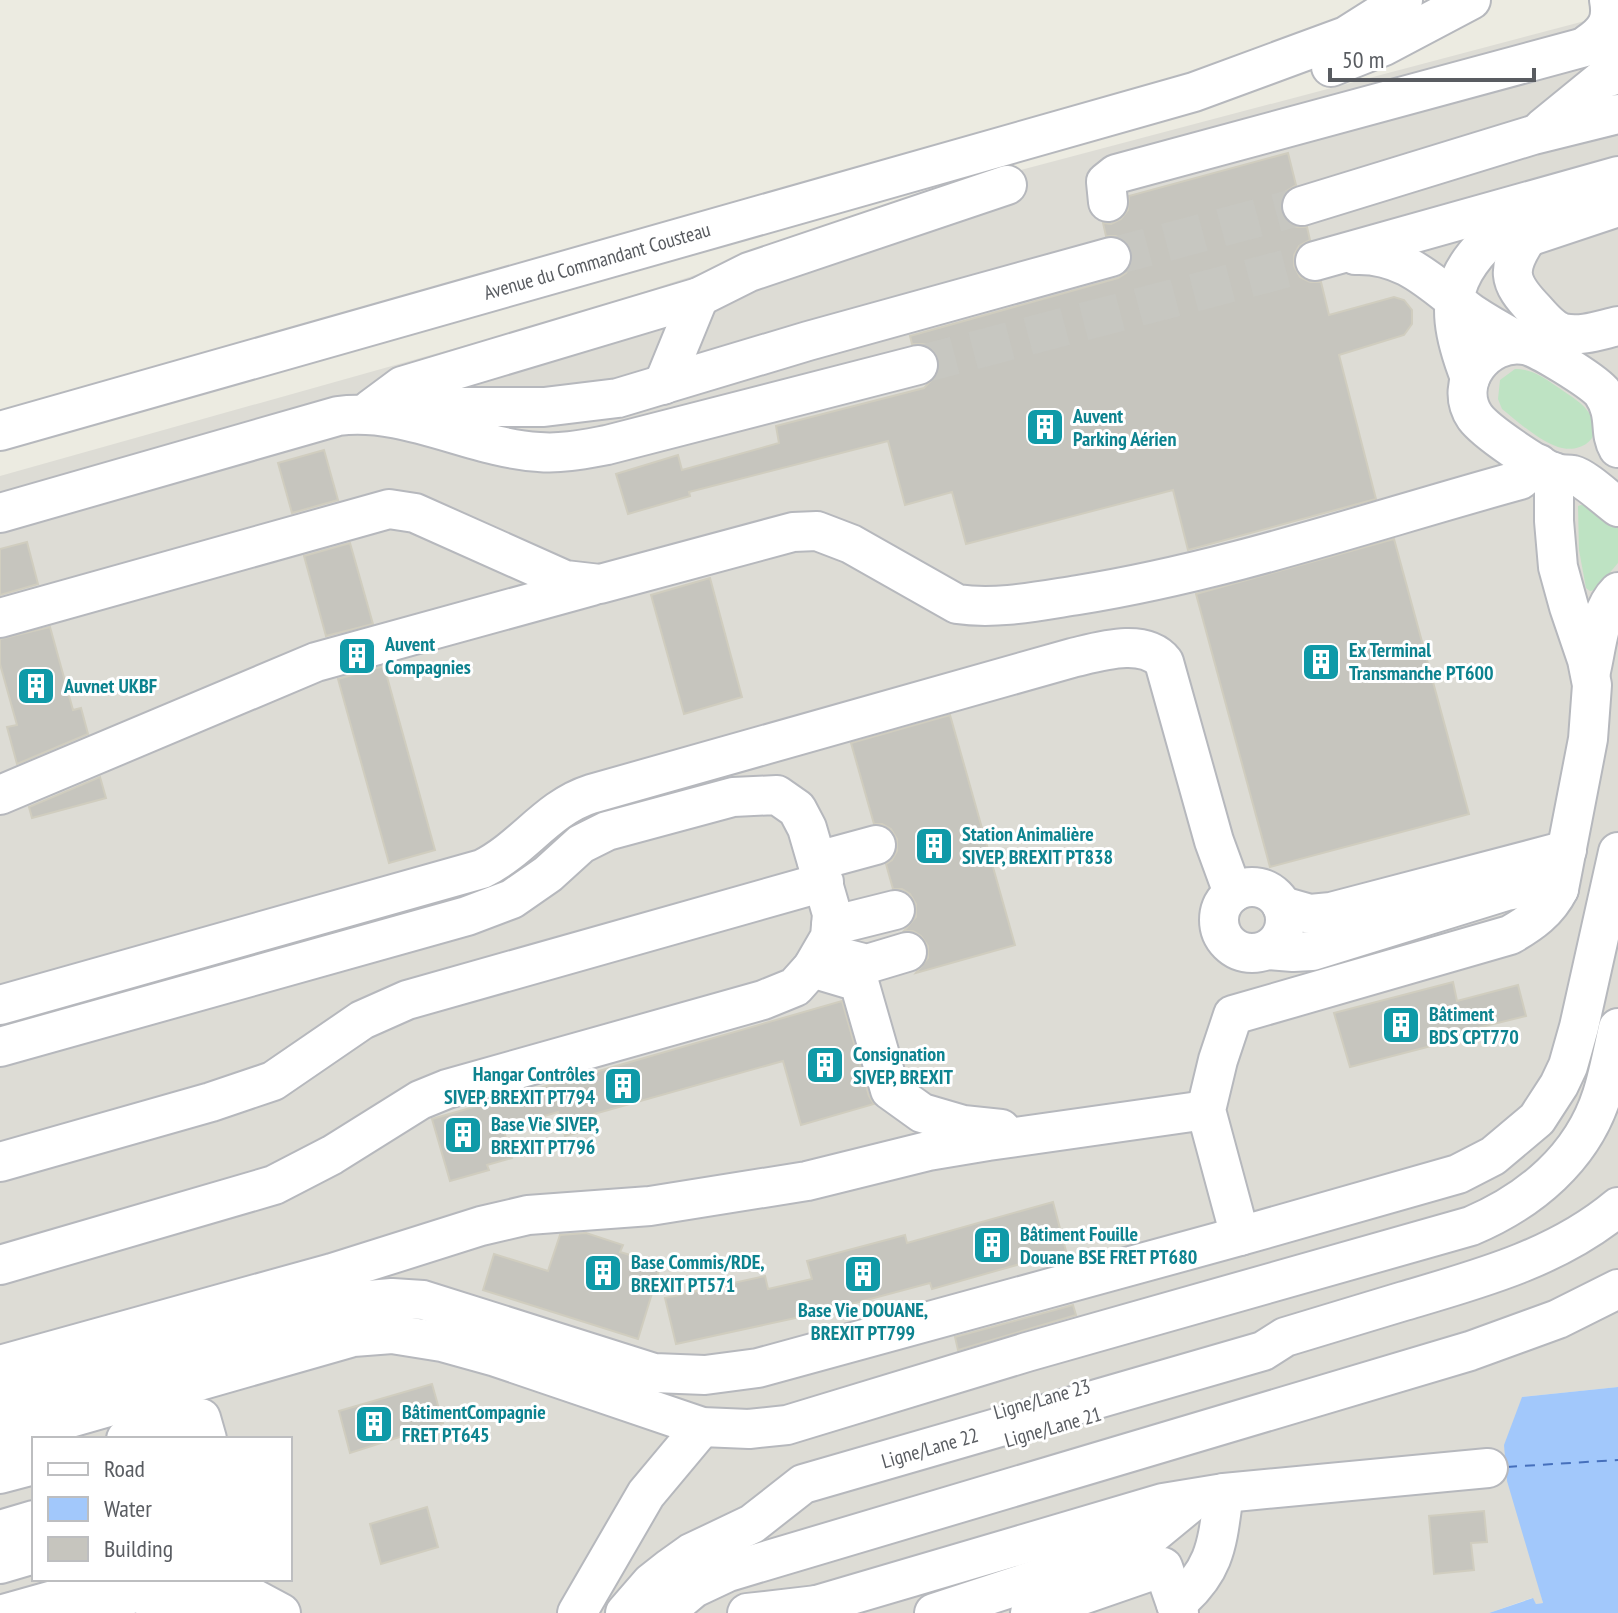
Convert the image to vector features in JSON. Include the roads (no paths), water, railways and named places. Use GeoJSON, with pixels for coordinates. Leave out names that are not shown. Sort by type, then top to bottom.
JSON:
{"type":"FeatureCollection","features":[{"type":"Feature","properties":{"kind":"street","name":"Avenue du Commandant Cousteau"},"geometry":{"type":"LineString","coordinates":[[0,431],[1194,92],[1346,36],[1403,0]]}},
{"type":"Feature","properties":{"kind":"street","name":"Avenue du Commandant Cousteau"},"geometry":{"type":"LineString","coordinates":[[1194,92],[1330,67],[1384,46],[1471,0]]}},
{"type":"Feature","properties":{"kind":"street"},"geometry":{"type":"LineString","coordinates":[[1108,202],[1106,182],[1116,174],[1603,41],[1610,14],[1609,0]]}},
{"type":"Feature","properties":{"kind":"street"},"geometry":{"type":"LineString","coordinates":[[1533,135],[1603,79],[1618,74]]}},
{"type":"Feature","properties":{"kind":"street"},"geometry":{"type":"LineString","coordinates":[[1302,206],[1533,135],[1618,114]]}},
{"type":"Feature","properties":{"kind":"street"},"geometry":{"type":"LineString","coordinates":[[1470,378],[1454,324],[1454,299],[1462,272],[1472,257],[1490,238],[1618,176]]}},
{"type":"Feature","properties":{"kind":"street"},"geometry":{"type":"LineString","coordinates":[[366,413],[402,386],[699,297],[749,272],[1007,185]]}},
{"type":"Feature","properties":{"kind":"street"},"geometry":{"type":"LineString","coordinates":[[1616,433],[1614,411],[1600,390],[1538,349],[1487,324],[1401,262],[1373,255],[1322,259],[1532,217],[1618,207]]}},
{"type":"Feature","properties":{"kind":"street"},"geometry":{"type":"LineString","coordinates":[[1532,217],[1512,265],[1513,284],[1546,322],[1561,333],[1586,335],[1618,326]]}},
{"type":"Feature","properties":{"kind":"street"},"geometry":{"type":"LineString","coordinates":[[0,513],[338,416],[442,407],[544,407],[618,398],[808,341],[1111,257]]}},
{"type":"Feature","properties":{"kind":"street"},"geometry":{"type":"LineString","coordinates":[[663,385],[699,297]]}},
{"type":"Feature","properties":{"kind":"street"},"geometry":{"type":"LineString","coordinates":[[1526,345],[1513,344],[1491,351],[1475,367],[1468,390],[1474,416],[1486,429],[1618,507]]}},
{"type":"Feature","properties":{"kind":"street"},"geometry":{"type":"LineString","coordinates":[[366,413],[524,450],[561,452],[607,445],[918,365]]}},
{"type":"Feature","properties":{"kind":"street"},"geometry":{"type":"LineString","coordinates":[[0,795],[316,662],[793,532],[817,531],[851,544],[957,604],[974,607],[1029,603],[1182,576],[1520,480],[1556,471],[1588,471],[1599,462],[1616,433],[1618,375]]}},
{"type":"Feature","properties":{"kind":"street"},"geometry":{"type":"LineString","coordinates":[[1556,471],[1554,521],[1558,567],[1591,674]]}},
{"type":"Feature","properties":{"kind":"street"},"geometry":{"type":"LineString","coordinates":[[0,618],[389,509],[415,513],[565,580],[600,584]]}},
{"type":"Feature","properties":{"kind":"street"},"geometry":{"type":"LineString","coordinates":[[1240,1236],[1206,1110],[1233,1015],[1510,935],[1546,909],[1559,889],[1567,850],[1588,739],[1591,674],[1601,627],[1611,599],[1618,592]]}},
{"type":"Feature","properties":{"kind":"street"},"geometry":{"type":"LineString","coordinates":[[0,1005],[482,869],[505,856],[564,805],[591,794],[1072,658],[1117,650],[1142,650],[1159,656],[1164,662],[1214,841],[1233,893]]}},
{"type":"Feature","properties":{"kind":"street"},"geometry":{"type":"LineString","coordinates":[[0,1047],[467,916],[512,899],[548,874],[581,844],[607,831],[733,797],[777,795],[797,809],[807,828],[832,914],[822,949],[795,987],[763,1000],[447,1089],[420,1100],[332,1155],[274,1185],[0,1265]]}},
{"type":"Feature","properties":{"kind":"street"},"geometry":{"type":"LineString","coordinates":[[0,1162],[211,1102],[273,1081],[362,1020],[407,1000],[821,871],[876,845]]}},
{"type":"Feature","properties":{"kind":"street"},"geometry":{"type":"LineString","coordinates":[[1282,906],[1310,914],[1331,912],[1567,850]]}},
{"type":"Feature","properties":{"kind":"street"},"geometry":{"type":"LineString","coordinates":[[0,1403],[357,1301],[392,1298],[423,1300],[654,1373],[705,1375],[747,1370],[1458,1174],[1493,1156],[1537,1119],[1559,1085],[1579,1027],[1618,852]]}},
{"type":"Feature","properties":{"kind":"street"},"geometry":{"type":"LineString","coordinates":[[1267,950],[1282,934],[1285,920],[1282,906],[1273,895],[1260,888],[1246,887],[1233,893],[1223,903],[1218,917],[1223,938],[1233,948],[1247,953],[1312,951],[1506,891],[1535,886],[1559,889]]}},
{"type":"Feature","properties":{"kind":"street"},"geometry":{"type":"LineString","coordinates":[[822,949],[895,910]]}},
{"type":"Feature","properties":{"kind":"street"},"geometry":{"type":"LineString","coordinates":[[822,949],[867,964],[907,952]]}},
{"type":"Feature","properties":{"kind":"street"},"geometry":{"type":"LineString","coordinates":[[822,949],[859,982],[890,1090],[922,1113],[963,1125],[1060,1132]]}},
{"type":"Feature","properties":{"kind":"street"},"geometry":{"type":"LineString","coordinates":[[0,1438],[353,1337],[392,1334],[442,1342],[496,1357],[702,1427],[749,1429],[787,1425],[1027,1352],[1481,1222],[1534,1191],[1559,1168],[1582,1137],[1603,1094],[1618,1028]]}},
{"type":"Feature","properties":{"kind":"street"},"geometry":{"type":"LineString","coordinates":[[0,1365],[528,1215],[666,1204],[807,1181],[928,1151],[1206,1110]]}},
{"type":"Feature","properties":{"kind":"street","name":"Ligne/Lane 22"},"geometry":{"type":"LineString","coordinates":[[625,1613],[651,1583],[670,1568],[691,1553],[752,1524],[803,1484],[1263,1351],[1285,1337],[1479,1279],[1521,1264],[1568,1241],[1618,1207]]}},
{"type":"Feature","properties":{"kind":"street"},"geometry":{"type":"LineString","coordinates":[[664,1613],[694,1588],[728,1572],[1458,1355],[1558,1319],[1618,1289]]}},
{"type":"Feature","properties":{"kind":"street"},"geometry":{"type":"LineString","coordinates":[[133,1437],[201,1418],[206,1437]]}},
{"type":"Feature","properties":{"kind":"street"},"geometry":{"type":"LineString","coordinates":[[572,1611],[646,1494],[702,1427]]}},
{"type":"Feature","properties":{"kind":"street"},"geometry":{"type":"LineString","coordinates":[[0,1474],[32,1466]]}},
{"type":"Feature","properties":{"kind":"street"},"geometry":{"type":"LineString","coordinates":[[747,1613],[806,1609],[1163,1503],[1212,1495],[1488,1468]]}},
{"type":"Feature","properties":{"kind":"street"},"geometry":{"type":"LineString","coordinates":[[1071,1613],[1188,1594],[1215,1553],[1212,1495]]}},
{"type":"Feature","properties":{"kind":"street"},"geometry":{"type":"LineString","coordinates":[[934,1613],[1138,1546],[1212,1495]]}},
{"type":"Feature","properties":{"kind":"street"},"geometry":{"type":"LineString","coordinates":[[0,1513],[32,1504]]}},
{"type":"Feature","properties":{"kind":"street"},"geometry":{"type":"LineString","coordinates":[[0,1530],[32,1521]]}},
{"type":"Feature","properties":{"kind":"street"},"geometry":{"type":"LineString","coordinates":[[0,1547],[32,1538]]}},
{"type":"Feature","properties":{"kind":"street"},"geometry":{"type":"LineString","coordinates":[[0,1564],[32,1555]]}},
{"type":"Feature","properties":{"kind":"street"},"geometry":{"type":"LineString","coordinates":[[0,1581],[32,1572]]}},
{"type":"Feature","properties":{"kind":"street"},"geometry":{"type":"LineString","coordinates":[[0,1598],[60,1581]]}},
{"type":"Feature","properties":{"kind":"street"},"geometry":{"type":"LineString","coordinates":[[7,1613],[118,1581]]}},
{"type":"Feature","properties":{"kind":"street"},"geometry":{"type":"LineString","coordinates":[[240,1581],[279,1595]]}},
{"type":"Feature","properties":{"kind":"street"},"geometry":{"type":"LineString","coordinates":[[65,1613],[197,1595],[279,1595]]}},
{"type":"Feature","properties":{"kind":"street"},"geometry":{"type":"LineString","coordinates":[[128,1613],[197,1595],[243,1613]]}},
{"type":"Feature","properties":{"kind":"street"},"geometry":{"type":"LineString","coordinates":[[1030,1613],[1171,1597]]}},
{"type":"Feature","properties":{"kind":"street"},"geometry":{"type":"LineString","coordinates":[[1109,1613],[1171,1597]]}},
{"type":"Feature","properties":{"kind":"street"},"geometry":{"type":"LineString","coordinates":[[572,1611],[625,1613]]}},
{"type":"Feature","properties":{"kind":"water"},"geometry":{"type":"Polygon","coordinates":[[[1618,1387],[1618,1613],[1489,1613],[1533,1598],[1536,1604],[1543,1603],[1507,1481],[1504,1445],[1522,1397],[1618,1387]]]}},
{"type":"Feature","properties":{"kind":"tunnel"},"geometry":{"type":"LineString","coordinates":[[1111,257],[1302,206]]}},
{"type":"Feature","properties":{"kind":"tunnel"},"geometry":{"type":"LineString","coordinates":[[918,365],[1315,261]]}},
{"type":"Feature","properties":{"kind":"place","name":"Auvent Parking Aérien"},"geometry":{"type":"Point","coordinates":[1045,427]}},
{"type":"Feature","properties":{"kind":"place","name":"Auvent Compagnies"},"geometry":{"type":"Point","coordinates":[357,656]}},
{"type":"Feature","properties":{"kind":"place","name":"Ex Terminal Transmanche PT600"},"geometry":{"type":"Point","coordinates":[1321,662]}},
{"type":"Feature","properties":{"kind":"place","name":"Auvnet UKBF"},"geometry":{"type":"Point","coordinates":[36,686]}},
{"type":"Feature","properties":{"kind":"place","name":"Station Animalière SIVEP, BREXIT PT838"},"geometry":{"type":"Point","coordinates":[934,846]}},
{"type":"Feature","properties":{"kind":"place","name":"Bâtiment BDS CPT770"},"geometry":{"type":"Point","coordinates":[1401,1025]}},
{"type":"Feature","properties":{"kind":"place","name":"Consignation SIVEP, BREXIT"},"geometry":{"type":"Point","coordinates":[825,1065]}},
{"type":"Feature","properties":{"kind":"place","name":"Hangar Contrôles SIVEP, BREXIT PT794"},"geometry":{"type":"Point","coordinates":[623,1086]}},
{"type":"Feature","properties":{"kind":"place","name":"Base Vie SIVEP, BREXIT PT796"},"geometry":{"type":"Point","coordinates":[463,1135]}},
{"type":"Feature","properties":{"kind":"place","name":"Bâtiment Fouille Douane BSE FRET PT680"},"geometry":{"type":"Point","coordinates":[992,1245]}},
{"type":"Feature","properties":{"kind":"place","name":"Base Commis/RDE, BREXIT PT571"},"geometry":{"type":"Point","coordinates":[603,1273]}},
{"type":"Feature","properties":{"kind":"place","name":"Base Vie DOUANE, BREXIT PT799"},"geometry":{"type":"Point","coordinates":[863,1274]}},
{"type":"Feature","properties":{"kind":"place","name":"BâtimentCompagnie FRET PT645"},"geometry":{"type":"Point","coordinates":[374,1424]}}]}
